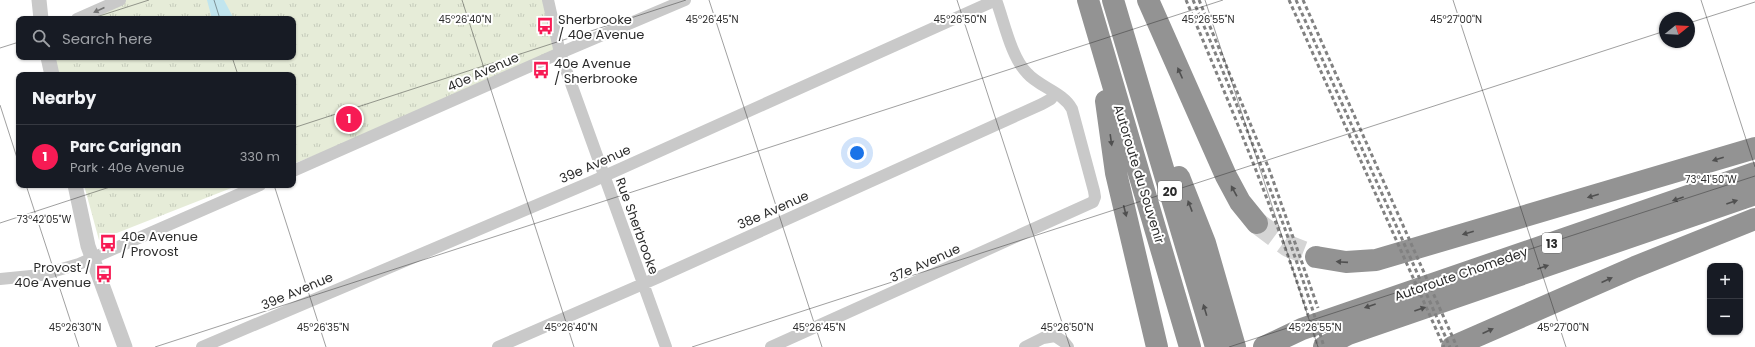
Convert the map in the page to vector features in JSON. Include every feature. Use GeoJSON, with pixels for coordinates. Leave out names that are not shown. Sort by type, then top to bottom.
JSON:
{"type":"FeatureCollection","features":[{"type":"Feature","properties":{"kind":"highway","name":"Autoroute du Souvenir"},"geometry":{"type":"LineString","coordinates":[[1088,0],[1190,347]]}},
{"type":"Feature","properties":{"kind":"highway","name":"Autoroute du Souvenir"},"geometry":{"type":"LineString","coordinates":[[1113,0],[1216,347]]}},
{"type":"Feature","properties":{"kind":"highway"},"geometry":{"type":"LineString","coordinates":[[1148,0],[1233,190],[1257,223]]}},
{"type":"Feature","properties":{"kind":"highway"},"geometry":{"type":"LineString","coordinates":[[1097,32],[1116,174],[1157,347]]}},
{"type":"Feature","properties":{"kind":"highway"},"geometry":{"type":"LineString","coordinates":[[1123,34],[1205,243],[1235,347]]}},
{"type":"Feature","properties":{"kind":"highway"},"geometry":{"type":"LineString","coordinates":[[1316,257],[1346,262],[1376,260],[1755,148]]}},
{"type":"Feature","properties":{"kind":"highway","name":"Autoroute Chomedey"},"geometry":{"type":"LineString","coordinates":[[1264,347],[1293,332],[1755,173]]}},
{"type":"Feature","properties":{"kind":"highway","name":"Autoroute Chomedey"},"geometry":{"type":"LineString","coordinates":[[1324,347],[1341,337],[1755,194]]}},
{"type":"Feature","properties":{"kind":"highway"},"geometry":{"type":"LineString","coordinates":[[1452,347],[1635,267],[1755,220]]}},
{"type":"Feature","properties":{"kind":"street"},"geometry":{"type":"LineString","coordinates":[[39,0],[41,16]]}},
{"type":"Feature","properties":{"kind":"street"},"geometry":{"type":"LineString","coordinates":[[84,16],[120,0]]}},
{"type":"Feature","properties":{"kind":"street","name":"Rue Sherbrooke"},"geometry":{"type":"LineString","coordinates":[[548,0],[560,53],[666,347]]}},
{"type":"Feature","properties":{"kind":"street","name":"40e Avenue"},"geometry":{"type":"LineString","coordinates":[[296,170],[560,53],[685,0]]}},
{"type":"Feature","properties":{"kind":"street"},"geometry":{"type":"LineString","coordinates":[[996,0],[1019,62],[1030,76],[1055,94]]}},
{"type":"Feature","properties":{"kind":"street","name":"39e Avenue"},"geometry":{"type":"LineString","coordinates":[[202,347],[604,176],[996,0]]}},
{"type":"Feature","properties":{"kind":"street"},"geometry":{"type":"LineString","coordinates":[[49,60],[51,72]]}},
{"type":"Feature","properties":{"kind":"street","name":"37e Avenue"},"geometry":{"type":"LineString","coordinates":[[770,347],[1091,204],[1095,195],[1073,113],[1065,100],[1055,94]]}},
{"type":"Feature","properties":{"kind":"street","name":"38e Avenue"},"geometry":{"type":"LineString","coordinates":[[498,347],[644,284],[1042,104],[1051,99],[1055,94]]}},
{"type":"Feature","properties":{"kind":"street"},"geometry":{"type":"LineString","coordinates":[[76,188],[92,259],[125,347]]}},
{"type":"Feature","properties":{"kind":"street"},"geometry":{"type":"LineString","coordinates":[[0,279],[48,274],[92,259],[253,188]]}},
{"type":"Feature","properties":{"kind":"street"},"geometry":{"type":"LineString","coordinates":[[1025,347],[1043,338],[1055,336],[1064,342],[1068,347]]}},
{"type":"Feature","properties":{"kind":"green space"},"geometry":{"type":"Polygon","coordinates":[[[123,0],[548,0],[559,59],[296,163],[296,72],[55,72],[52,60],[296,60],[296,16],[88,16],[123,0]]]}},
{"type":"Feature","properties":{"kind":"green space"},"geometry":{"type":"Polygon","coordinates":[[[85,188],[231,188],[99,240],[85,188]]]}},
{"type":"Feature","properties":{"kind":"water"},"geometry":{"type":"Polygon","coordinates":[[[207,0],[224,0],[232,16],[211,16],[207,0]]]}},
{"type":"Feature","properties":{"kind":"tunnel"},"geometry":{"type":"LineString","coordinates":[[1257,223],[1288,246],[1316,257]]}},
{"type":"Feature","properties":{"kind":"railway"},"geometry":{"type":"LineString","coordinates":[[1186,0],[1273,215],[1318,347]]}},
{"type":"Feature","properties":{"kind":"railway"},"geometry":{"type":"LineString","coordinates":[[1193,0],[1280,215],[1296,259],[1324,347]]}},
{"type":"Feature","properties":{"kind":"railway"},"geometry":{"type":"LineString","coordinates":[[1199,0],[1269,169],[1318,308]]}},
{"type":"Feature","properties":{"kind":"railway"},"geometry":{"type":"LineString","coordinates":[[1289,0],[1444,347]]}},
{"type":"Feature","properties":{"kind":"railway"},"geometry":{"type":"LineString","coordinates":[[1296,0],[1450,347]]}},
{"type":"Feature","properties":{"kind":"railway"},"geometry":{"type":"LineString","coordinates":[[1303,0],[1457,347]]}},
{"type":"Feature","properties":{"kind":"place","name":"Sherbrooke / 40e Avenue"},"geometry":{"type":"Point","coordinates":[545,26]}},
{"type":"Feature","properties":{"kind":"place","name":"40e Avenue / Sherbrooke"},"geometry":{"type":"Point","coordinates":[541,70]}},
{"type":"Feature","properties":{"kind":"place","name":"Parc Carignan"},"geometry":{"type":"Point","coordinates":[349,119]}},
{"type":"Feature","properties":{"kind":"place","name":"40e Avenue / Provost"},"geometry":{"type":"Point","coordinates":[108,243]}},
{"type":"Feature","properties":{"kind":"place","name":"Provost / 40e Avenue"},"geometry":{"type":"Point","coordinates":[104,274]}}]}
